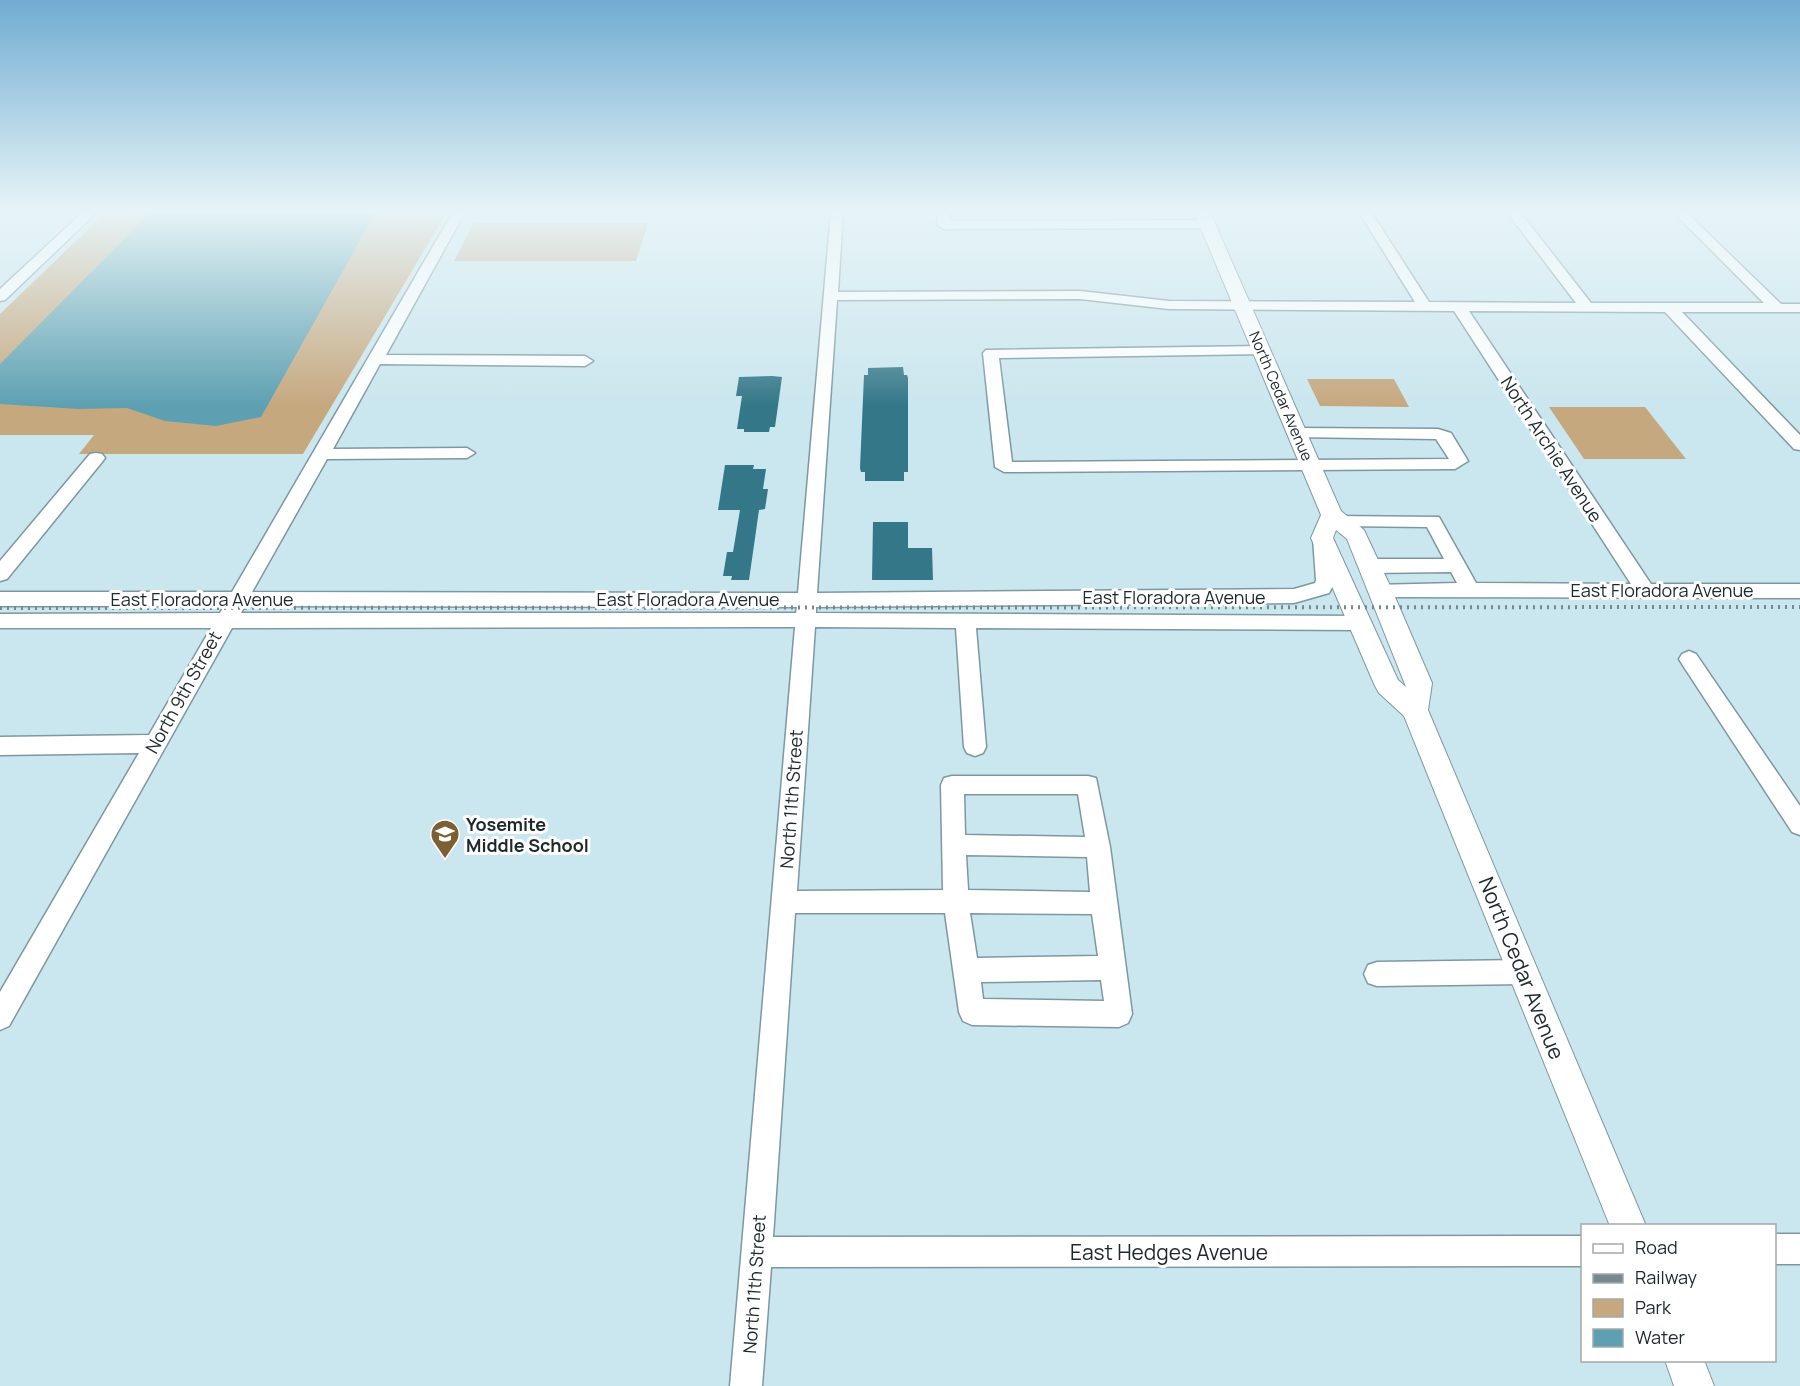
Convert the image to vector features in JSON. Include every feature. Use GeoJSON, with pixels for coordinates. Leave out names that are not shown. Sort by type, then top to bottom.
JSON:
{"type":"FeatureCollection","features":[{"type":"Feature","properties":{"kind":"main road","name":"North Cedar Avenue"},"geometry":{"type":"LineString","coordinates":[[1230,277],[1312,467],[1360,623],[1388,686],[1415,710],[1627,1224]]}},
{"type":"Feature","properties":{"kind":"main road","name":"North Cedar Avenue"},"geometry":{"type":"LineString","coordinates":[[1331,524],[1356,535],[1419,683],[1415,710]]}},
{"type":"Feature","properties":{"kind":"main road"},"geometry":{"type":"LineString","coordinates":[[1685,1362],[1694,1386]]}},
{"type":"Feature","properties":{"kind":"street"},"geometry":{"type":"LineString","coordinates":[[0,297],[22,277]]}},
{"type":"Feature","properties":{"kind":"street","name":"North 9th Street"},"geometry":{"type":"LineString","coordinates":[[0,1017],[6,994],[154,744],[422,277]]}},
{"type":"Feature","properties":{"kind":"street","name":"North 11th Street"},"geometry":{"type":"LineString","coordinates":[[746,1386],[832,277]]}},
{"type":"Feature","properties":{"kind":"street"},"geometry":{"type":"LineString","coordinates":[[1406,277],[1425,307]]}},
{"type":"Feature","properties":{"kind":"street"},"geometry":{"type":"LineString","coordinates":[[1563,277],[1586,306]]}},
{"type":"Feature","properties":{"kind":"street"},"geometry":{"type":"LineString","coordinates":[[1745,277],[1777,308]]}},
{"type":"Feature","properties":{"kind":"street"},"geometry":{"type":"LineString","coordinates":[[830,296],[1080,295],[1169,305],[1242,306],[1800,308]]}},
{"type":"Feature","properties":{"kind":"street"},"geometry":{"type":"LineString","coordinates":[[1669,307],[1793,429],[1800,445]]}},
{"type":"Feature","properties":{"kind":"street","name":"North Archie Avenue"},"geometry":{"type":"LineString","coordinates":[[1459,308],[1645,590]]}},
{"type":"Feature","properties":{"kind":"street"},"geometry":{"type":"LineString","coordinates":[[1262,351],[991,352],[1004,467],[1312,467],[1455,464],[1459,462],[1445,437],[1438,434],[1298,433]]}},
{"type":"Feature","properties":{"kind":"street"},"geometry":{"type":"LineString","coordinates":[[374,359],[585,361]]}},
{"type":"Feature","properties":{"kind":"street"},"geometry":{"type":"LineString","coordinates":[[320,454],[467,453]]}},
{"type":"Feature","properties":{"kind":"street"},"geometry":{"type":"LineString","coordinates":[[0,574],[96,458]]}},
{"type":"Feature","properties":{"kind":"street"},"geometry":{"type":"LineString","coordinates":[[1331,524],[1433,521],[1470,590]]}},
{"type":"Feature","properties":{"kind":"street","name":"East Floradora Avenue"},"geometry":{"type":"LineString","coordinates":[[0,621],[224,620],[806,610],[1294,596],[1322,588],[1326,580],[1323,570],[1331,524]]}},
{"type":"Feature","properties":{"kind":"street"},"geometry":{"type":"LineString","coordinates":[[1369,566],[1456,566]]}},
{"type":"Feature","properties":{"kind":"street","name":"East Floradora Avenue"},"geometry":{"type":"LineString","coordinates":[[1380,590],[1800,591]]}},
{"type":"Feature","properties":{"kind":"street","name":"East Floradora Avenue"},"geometry":{"type":"LineString","coordinates":[[0,599],[236,599],[806,610],[965,621],[1360,623]]}},
{"type":"Feature","properties":{"kind":"street"},"geometry":{"type":"LineString","coordinates":[[965,621],[975,747]]}},
{"type":"Feature","properties":{"kind":"street"},"geometry":{"type":"LineString","coordinates":[[1689,660],[1800,825]]}},
{"type":"Feature","properties":{"kind":"street"},"geometry":{"type":"LineString","coordinates":[[0,746],[154,744]]}},
{"type":"Feature","properties":{"kind":"street"},"geometry":{"type":"LineString","coordinates":[[952,785],[1088,785],[1119,1014],[972,1012],[956,902],[954,845],[952,785]]}},
{"type":"Feature","properties":{"kind":"street"},"geometry":{"type":"LineString","coordinates":[[954,845],[1098,847]]}},
{"type":"Feature","properties":{"kind":"street"},"geometry":{"type":"LineString","coordinates":[[784,902],[1103,903]]}},
{"type":"Feature","properties":{"kind":"street"},"geometry":{"type":"LineString","coordinates":[[966,970],[1112,969]]}},
{"type":"Feature","properties":{"kind":"street"},"geometry":{"type":"LineString","coordinates":[[1377,974],[1524,972]]}},
{"type":"Feature","properties":{"kind":"street"},"geometry":{"type":"LineString","coordinates":[[1776,1249],[1800,1249]]}},
{"type":"Feature","properties":{"kind":"street","name":"East Hedges Avenue"},"geometry":{"type":"LineString","coordinates":[[756,1252],[1581,1251]]}},
{"type":"Feature","properties":{"kind":"green space"},"geometry":{"type":"Polygon","coordinates":[[[39,277],[409,277],[303,454],[79,454],[94,435],[0,435],[0,314],[39,277]]]}},
{"type":"Feature","properties":{"kind":"green space"},"geometry":{"type":"Polygon","coordinates":[[[1307,379],[1394,379],[1409,407],[1320,406],[1307,379]]]}},
{"type":"Feature","properties":{"kind":"green space"},"geometry":{"type":"Polygon","coordinates":[[[1549,407],[1645,407],[1686,459],[1584,459],[1549,407]]]}},
{"type":"Feature","properties":{"kind":"water"},"geometry":{"type":"Polygon","coordinates":[[[87,277],[340,277],[261,417],[216,426],[165,421],[127,408],[78,409],[0,404],[0,364],[87,277]]]}},
{"type":"Feature","properties":{"kind":"building"},"geometry":{"type":"Polygon","coordinates":[[[903,367],[904,375],[908,378],[908,472],[904,472],[904,481],[865,481],[865,472],[861,472],[860,468],[864,375],[868,375],[868,368],[903,367]]]}},
{"type":"Feature","properties":{"kind":"building"},"geometry":{"type":"Polygon","coordinates":[[[739,377],[782,377],[775,427],[770,427],[769,432],[744,432],[744,429],[737,429],[742,396],[736,396],[739,377]]]}},
{"type":"Feature","properties":{"kind":"building"},"geometry":{"type":"Polygon","coordinates":[[[725,465],[754,465],[753,469],[766,469],[763,489],[768,489],[765,509],[759,510],[749,580],[731,580],[732,576],[723,576],[727,552],[733,552],[740,510],[718,510],[725,465]]]}},
{"type":"Feature","properties":{"kind":"building"},"geometry":{"type":"Polygon","coordinates":[[[873,522],[908,522],[908,548],[932,548],[933,580],[872,580],[873,522]]]}},
{"type":"Feature","properties":{"kind":"railway"},"geometry":{"type":"LineString","coordinates":[[0,608],[1800,607]]}},
{"type":"Feature","properties":{"kind":"place","name":"Yosemite Middle School"},"geometry":{"type":"Point","coordinates":[445,860]}}]}
